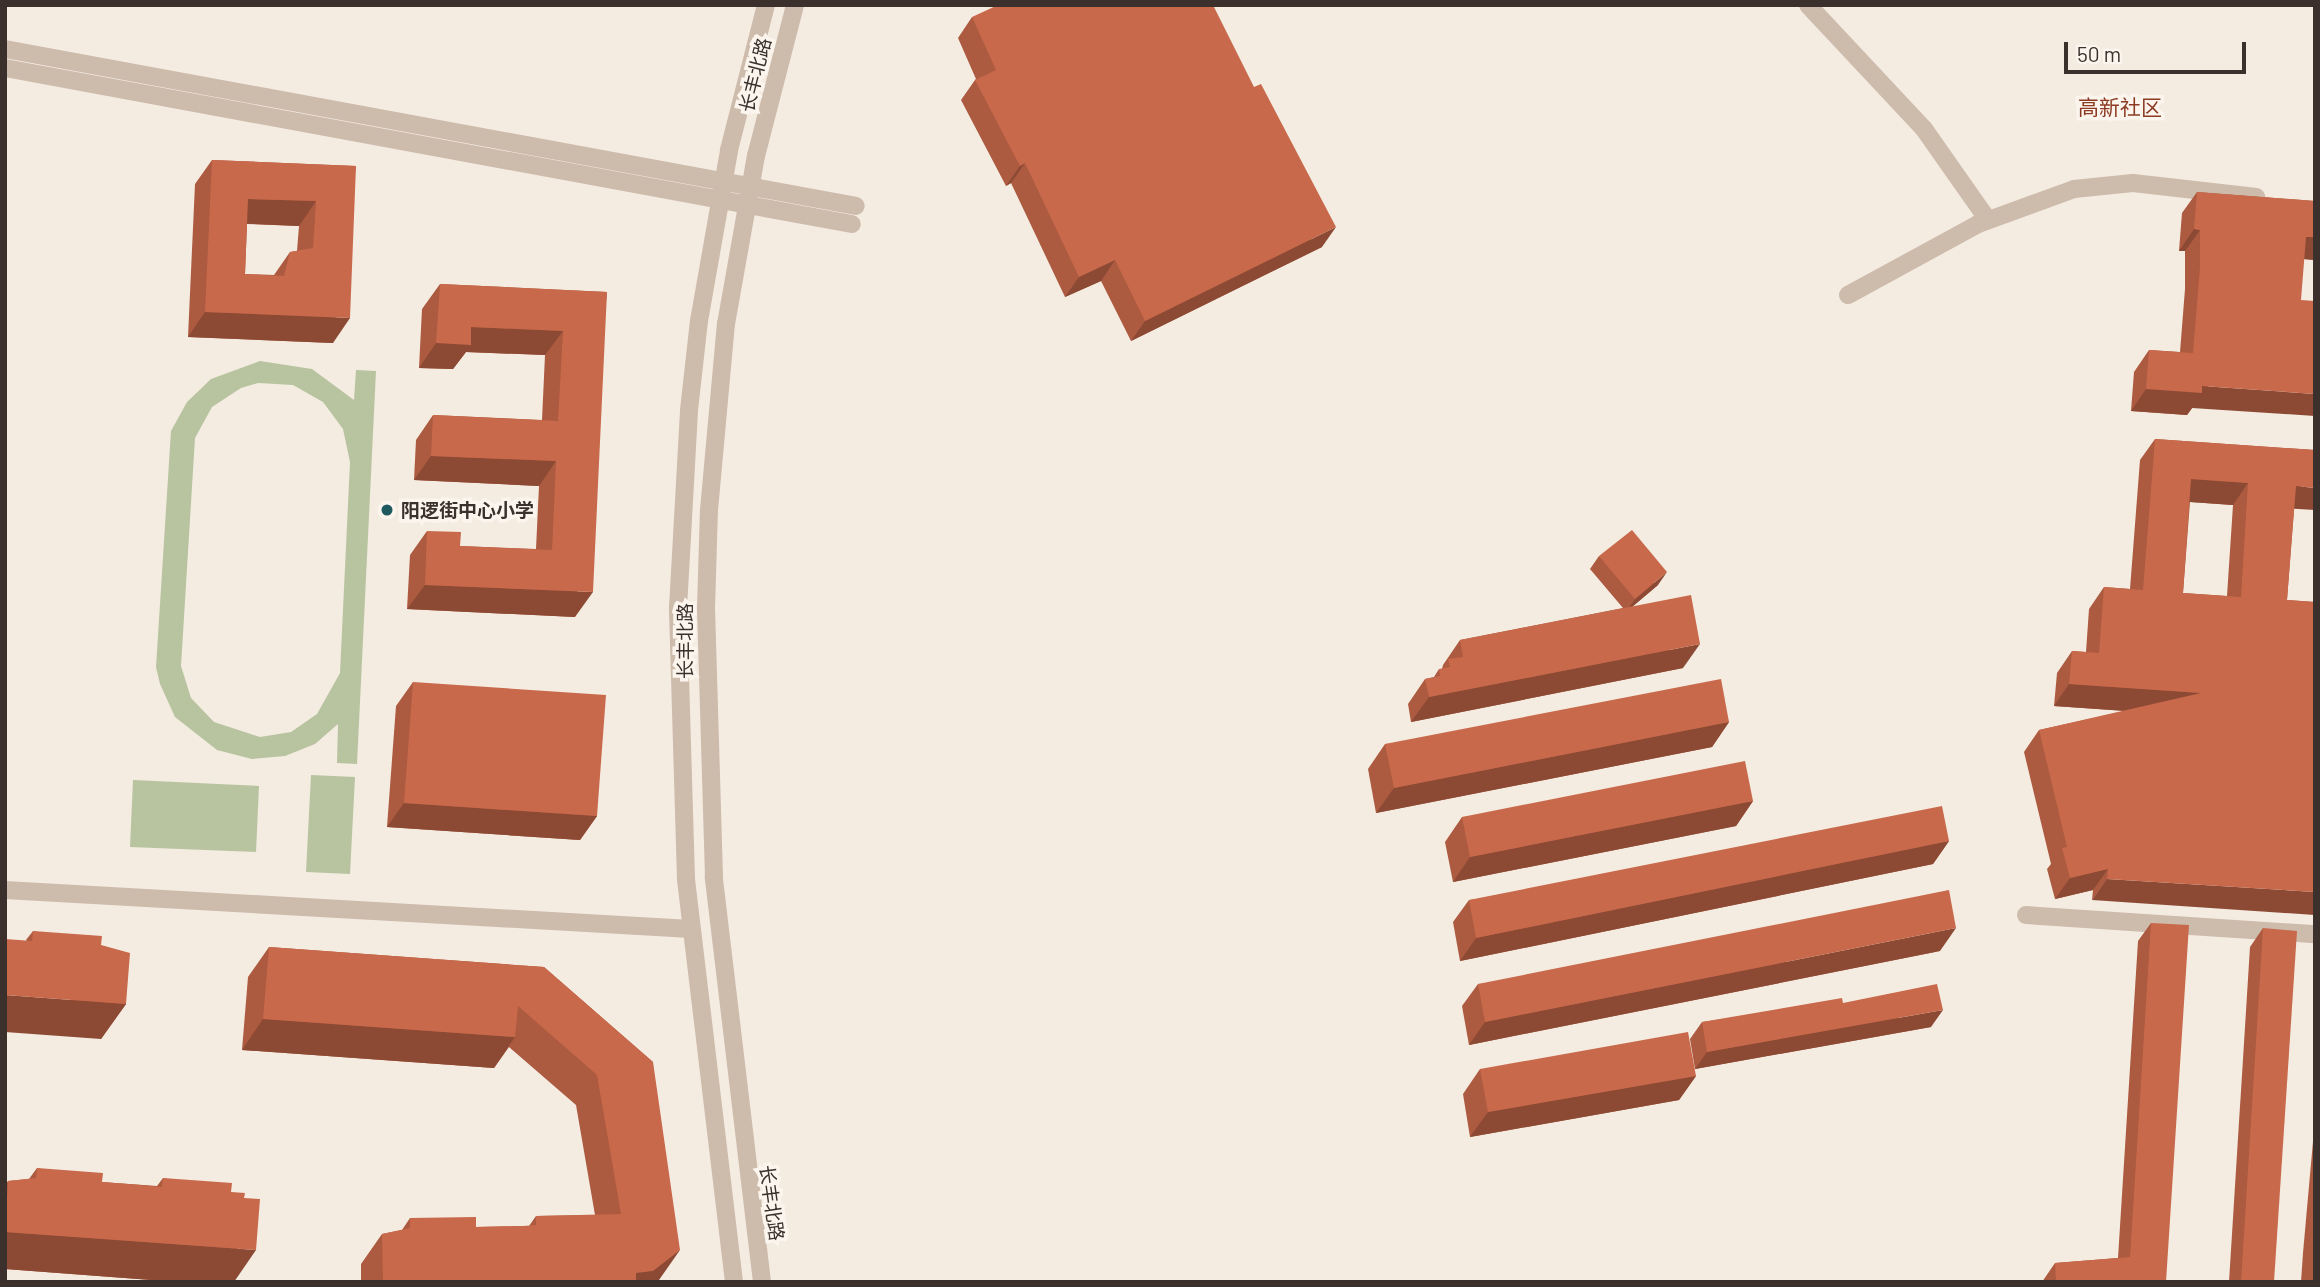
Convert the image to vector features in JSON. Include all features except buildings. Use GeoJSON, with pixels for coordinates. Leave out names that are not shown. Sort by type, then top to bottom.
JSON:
{"type":"FeatureCollection","features":[{"type":"Feature","properties":{"kind":"street","name":"长丰北路"},"geometry":{"type":"LineString","coordinates":[[734,1282],[691,929],[678,708],[682,509],[698,333],[723,181],[766,5]]}},
{"type":"Feature","properties":{"kind":"street","name":"长丰北路"},"geometry":{"type":"LineString","coordinates":[[762,1282],[720,950],[706,707],[709,510],[716,412],[746,205],[795,5]]}},
{"type":"Feature","properties":{"kind":"street"},"geometry":{"type":"LineString","coordinates":[[1808,5],[1924,129],[1988,220]]}},
{"type":"Feature","properties":{"kind":"street"},"geometry":{"type":"LineString","coordinates":[[5,49],[750,186],[854,215],[746,205],[5,68]]}},
{"type":"Feature","properties":{"kind":"street"},"geometry":{"type":"LineString","coordinates":[[1848,295],[1988,220],[2031,201],[2103,184],[2133,183],[2276,200]]}},
{"type":"Feature","properties":{"kind":"street"},"geometry":{"type":"LineString","coordinates":[[5,890],[691,929]]}},
{"type":"Feature","properties":{"kind":"street"},"geometry":{"type":"LineString","coordinates":[[2026,915],[2315,934]]}},
{"type":"Feature","properties":{"kind":"green space"},"geometry":{"type":"Polygon","coordinates":[[[260,361],[312,369],[354,400],[356,370],[376,371],[357,764],[337,763],[338,724],[315,744],[285,756],[252,759],[217,750],[175,717],[160,684],[156,667],[171,431],[187,402],[211,379],[260,361]],[[258,383],[241,388],[212,407],[195,438],[181,666],[191,698],[214,722],[260,737],[291,732],[317,714],[340,673],[350,462],[343,429],[323,402],[293,385],[258,383]]]}},
{"type":"Feature","properties":{"kind":"green space"},"geometry":{"type":"Polygon","coordinates":[[[311,775],[355,777],[350,874],[306,872],[311,775]]]}},
{"type":"Feature","properties":{"kind":"green space"},"geometry":{"type":"Polygon","coordinates":[[[133,780],[259,786],[256,852],[130,847],[133,780]]]}},
{"type":"Feature","properties":{"kind":"place","name":"阳逻街中心小学"},"geometry":{"type":"Point","coordinates":[387,510]}},
{"type":"Feature","properties":{"kind":"district","name":"高新社区"},"geometry":{"type":"Point","coordinates":[2120,107]}}]}
